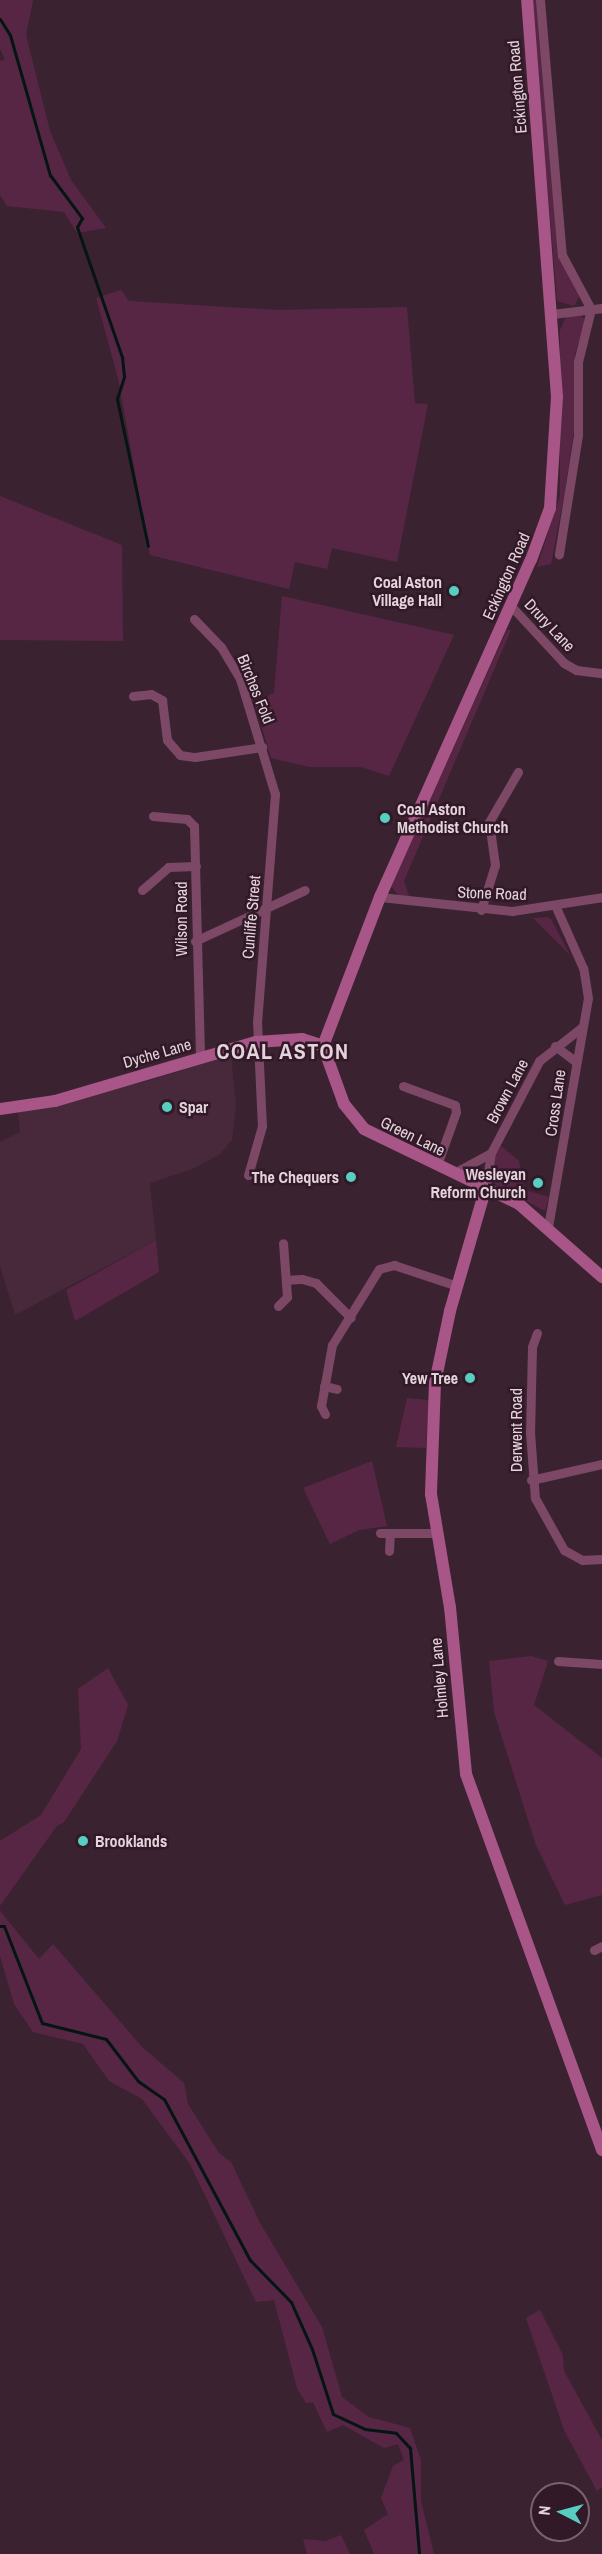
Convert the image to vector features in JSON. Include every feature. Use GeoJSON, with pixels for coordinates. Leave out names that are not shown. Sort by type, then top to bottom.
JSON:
{"type":"FeatureCollection","features":[{"type":"Feature","properties":{"kind":"main road","name":"Eckington Road"},"geometry":{"type":"LineString","coordinates":[[323,1046],[381,897],[543,532],[554,481],[557,397],[526,0]]}},
{"type":"Feature","properties":{"kind":"main road","name":"Dyche Lane"},"geometry":{"type":"LineString","coordinates":[[0,1108],[55,1101],[256,1042],[302,1040],[323,1046]]}},
{"type":"Feature","properties":{"kind":"main road","name":"Green Lane"},"geometry":{"type":"LineString","coordinates":[[323,1046],[344,1104],[358,1123],[384,1142],[519,1204],[548,1227],[602,1277]]}},
{"type":"Feature","properties":{"kind":"main road","name":"Holmley Lane"},"geometry":{"type":"LineString","coordinates":[[486,1187],[457,1286],[437,1372],[432,1425],[431,1494],[450,1607],[462,1750],[471,1791],[602,2150]]}},
{"type":"Feature","properties":{"kind":"street","name":"Eckington Road"},"geometry":{"type":"LineString","coordinates":[[540,0],[562,255],[591,309]]}},
{"type":"Feature","properties":{"kind":"street"},"geometry":{"type":"LineString","coordinates":[[552,314],[602,308]]}},
{"type":"Feature","properties":{"kind":"street"},"geometry":{"type":"LineString","coordinates":[[559,554],[578,435],[578,362],[591,309]]}},
{"type":"Feature","properties":{"kind":"street","name":"Drury Lane"},"geometry":{"type":"LineString","coordinates":[[511,606],[564,663],[576,670],[602,673]]}},
{"type":"Feature","properties":{"kind":"street","name":"Birches Fold"},"geometry":{"type":"LineString","coordinates":[[194,619],[231,663],[262,747],[275,794]]}},
{"type":"Feature","properties":{"kind":"street","name":"Birches Fold"},"geometry":{"type":"LineString","coordinates":[[133,696],[151,694],[162,700],[167,740],[180,755],[195,757],[262,747]]}},
{"type":"Feature","properties":{"kind":"street"},"geometry":{"type":"LineString","coordinates":[[481,910],[495,865],[489,822],[513,789],[518,772]]}},
{"type":"Feature","properties":{"kind":"street","name":"Cunliffe Street"},"geometry":{"type":"LineString","coordinates":[[248,1175],[263,1107],[256,1042],[275,794]]}},
{"type":"Feature","properties":{"kind":"street","name":"Wilson Road"},"geometry":{"type":"LineString","coordinates":[[153,816],[193,822],[200,1058]]}},
{"type":"Feature","properties":{"kind":"street"},"geometry":{"type":"LineString","coordinates":[[142,890],[168,867],[195,866]]}},
{"type":"Feature","properties":{"kind":"street"},"geometry":{"type":"LineString","coordinates":[[195,941],[305,890]]}},
{"type":"Feature","properties":{"kind":"street","name":"Stone Road"},"geometry":{"type":"LineString","coordinates":[[381,897],[481,910],[526,911],[602,894]]}},
{"type":"Feature","properties":{"kind":"street","name":"Cross Lane"},"geometry":{"type":"LineString","coordinates":[[548,1227],[582,1027],[587,982],[555,905]]}},
{"type":"Feature","properties":{"kind":"street","name":"Brown Lane"},"geometry":{"type":"LineString","coordinates":[[486,1187],[491,1154],[539,1061],[555,1046],[582,1027]]}},
{"type":"Feature","properties":{"kind":"street"},"geometry":{"type":"LineString","coordinates":[[555,1046],[576,1062]]}},
{"type":"Feature","properties":{"kind":"street"},"geometry":{"type":"LineString","coordinates":[[404,1086],[455,1105],[456,1112],[437,1166]]}},
{"type":"Feature","properties":{"kind":"street"},"geometry":{"type":"LineString","coordinates":[[454,1173],[491,1154]]}},
{"type":"Feature","properties":{"kind":"street"},"geometry":{"type":"LineString","coordinates":[[278,1306],[285,1301],[283,1243]]}},
{"type":"Feature","properties":{"kind":"street"},"geometry":{"type":"LineString","coordinates":[[325,1414],[321,1406],[332,1345],[351,1318],[374,1275],[387,1265],[457,1286]]}},
{"type":"Feature","properties":{"kind":"street"},"geometry":{"type":"LineString","coordinates":[[286,1280],[302,1279],[316,1283],[351,1318]]}},
{"type":"Feature","properties":{"kind":"street","name":"Derwent Road"},"geometry":{"type":"LineString","coordinates":[[537,1333],[532,1347],[531,1480],[540,1513],[564,1550],[582,1560],[602,1559]]}},
{"type":"Feature","properties":{"kind":"street"},"geometry":{"type":"LineString","coordinates":[[324,1386],[337,1389]]}},
{"type":"Feature","properties":{"kind":"street"},"geometry":{"type":"LineString","coordinates":[[531,1480],[602,1464]]}},
{"type":"Feature","properties":{"kind":"street"},"geometry":{"type":"LineString","coordinates":[[380,1533],[438,1533]]}},
{"type":"Feature","properties":{"kind":"street"},"geometry":{"type":"LineString","coordinates":[[389,1551],[390,1534]]}},
{"type":"Feature","properties":{"kind":"street"},"geometry":{"type":"LineString","coordinates":[[558,1662],[602,1664]]}},
{"type":"Feature","properties":{"kind":"shaded area"},"geometry":{"type":"Polygon","coordinates":[[[0,0],[33,0],[26,35],[50,131],[71,180],[106,228],[77,233],[64,212],[7,206],[0,195],[0,61],[5,59],[0,49],[0,0]]]}},
{"type":"Feature","properties":{"kind":"shaded area"},"geometry":{"type":"Polygon","coordinates":[[[532,0],[537,0],[558,254],[579,297],[574,306],[557,301],[532,0]]]}},
{"type":"Feature","properties":{"kind":"shaded area"},"geometry":{"type":"Polygon","coordinates":[[[121,290],[129,301],[277,310],[407,307],[415,403],[428,404],[397,562],[332,548],[327,569],[295,562],[289,589],[150,555],[118,378],[96,298],[121,290]]]}},
{"type":"Feature","properties":{"kind":"shaded area"},"geometry":{"type":"Polygon","coordinates":[[[581,316],[585,320],[575,354],[575,423],[564,496],[551,564],[537,567],[560,496],[560,330],[566,317],[581,316]]]}},
{"type":"Feature","properties":{"kind":"shaded area"},"geometry":{"type":"Polygon","coordinates":[[[0,496],[122,545],[123,641],[0,640],[0,496]]]}},
{"type":"Feature","properties":{"kind":"shaded area"},"geometry":{"type":"Polygon","coordinates":[[[282,596],[454,635],[389,776],[361,767],[310,767],[271,758],[254,702],[274,693],[282,596]]]}},
{"type":"Feature","properties":{"kind":"shaded area"},"geometry":{"type":"Polygon","coordinates":[[[507,630],[511,630],[404,881],[409,896],[398,895],[391,886],[507,630]]]}},
{"type":"Feature","properties":{"kind":"shaded area"},"geometry":{"type":"Polygon","coordinates":[[[533,918],[551,919],[570,955],[533,918]]]}},
{"type":"Feature","properties":{"kind":"shaded area"},"geometry":{"type":"Polygon","coordinates":[[[231,1055],[236,1105],[232,1140],[219,1155],[192,1169],[150,1183],[156,1240],[15,1315],[0,1266],[0,1142],[20,1132],[18,1112],[148,1081],[231,1055]]]}},
{"type":"Feature","properties":{"kind":"shaded area"},"geometry":{"type":"Polygon","coordinates":[[[501,1146],[519,1161],[525,1190],[549,1197],[545,1211],[491,1182],[494,1158],[501,1146]]]}},
{"type":"Feature","properties":{"kind":"shaded area"},"geometry":{"type":"Polygon","coordinates":[[[156,1240],[159,1272],[75,1321],[66,1290],[156,1240]]]}},
{"type":"Feature","properties":{"kind":"shaded area"},"geometry":{"type":"Polygon","coordinates":[[[407,1398],[429,1400],[426,1448],[396,1447],[407,1398]]]}},
{"type":"Feature","properties":{"kind":"shaded area"},"geometry":{"type":"Polygon","coordinates":[[[372,1461],[387,1526],[359,1530],[330,1544],[303,1488],[372,1461]]]}},
{"type":"Feature","properties":{"kind":"shaded area"},"geometry":{"type":"Polygon","coordinates":[[[531,1656],[548,1661],[534,1705],[602,1758],[602,1895],[565,1905],[536,1845],[494,1712],[489,1661],[531,1656]]]}},
{"type":"Feature","properties":{"kind":"shaded area"},"geometry":{"type":"Polygon","coordinates":[[[108,1668],[128,1705],[117,1741],[64,1822],[56,1827],[0,1906],[0,1841],[41,1815],[81,1749],[78,1689],[108,1668]]]}},
{"type":"Feature","properties":{"kind":"shaded area"},"geometry":{"type":"Polygon","coordinates":[[[0,1911],[39,1959],[53,1944],[142,2047],[184,2083],[188,2104],[219,2153],[231,2162],[260,2223],[322,2327],[342,2397],[369,2417],[410,2428],[421,2460],[421,2501],[434,2554],[374,2554],[364,2530],[388,2514],[381,2498],[393,2466],[404,2460],[398,2444],[384,2448],[343,2425],[327,2432],[313,2402],[306,2403],[297,2388],[274,2300],[256,2302],[190,2164],[142,2099],[109,2081],[83,2044],[33,2032],[14,2004],[0,1956],[0,1911]]]}},
{"type":"Feature","properties":{"kind":"shaded area"},"geometry":{"type":"Polygon","coordinates":[[[540,2310],[563,2355],[564,2371],[602,2440],[602,2487],[597,2491],[564,2430],[526,2318],[540,2310]]]}},
{"type":"Feature","properties":{"kind":"shaded area"},"geometry":{"type":"Polygon","coordinates":[[[341,2535],[350,2554],[307,2554],[303,2539],[325,2541],[341,2535]]]}},
{"type":"Feature","properties":{"kind":"waterway"},"geometry":{"type":"LineString","coordinates":[[0,19],[10,35],[50,175],[82,218],[77,227],[122,357],[124,377],[117,399],[148,546]]}},
{"type":"Feature","properties":{"kind":"waterway"},"geometry":{"type":"LineString","coordinates":[[0,1926],[4,1926],[42,2023],[106,2039],[138,2081],[164,2099],[250,2260],[291,2302],[312,2349],[333,2414],[365,2429],[396,2433],[410,2448],[419,2554]]}},
{"type":"Feature","properties":{"kind":"place","name":"Coal Aston Village Hall"},"geometry":{"type":"Point","coordinates":[454,591]}},
{"type":"Feature","properties":{"kind":"place","name":"Coal Aston Methodist Church"},"geometry":{"type":"Point","coordinates":[385,818]}},
{"type":"Feature","properties":{"kind":"place","name":"Spar"},"geometry":{"type":"Point","coordinates":[167,1107]}},
{"type":"Feature","properties":{"kind":"place","name":"The Chequers"},"geometry":{"type":"Point","coordinates":[351,1177]}},
{"type":"Feature","properties":{"kind":"place","name":"Wesleyan Reform Church"},"geometry":{"type":"Point","coordinates":[538,1183]}},
{"type":"Feature","properties":{"kind":"place","name":"Yew Tree"},"geometry":{"type":"Point","coordinates":[470,1378]}},
{"type":"Feature","properties":{"kind":"place","name":"Brooklands"},"geometry":{"type":"Point","coordinates":[83,1841]}},
{"type":"Feature","properties":{"kind":"district","name":"COAL ASTON"},"geometry":{"type":"Point","coordinates":[283,1052]}}]}
